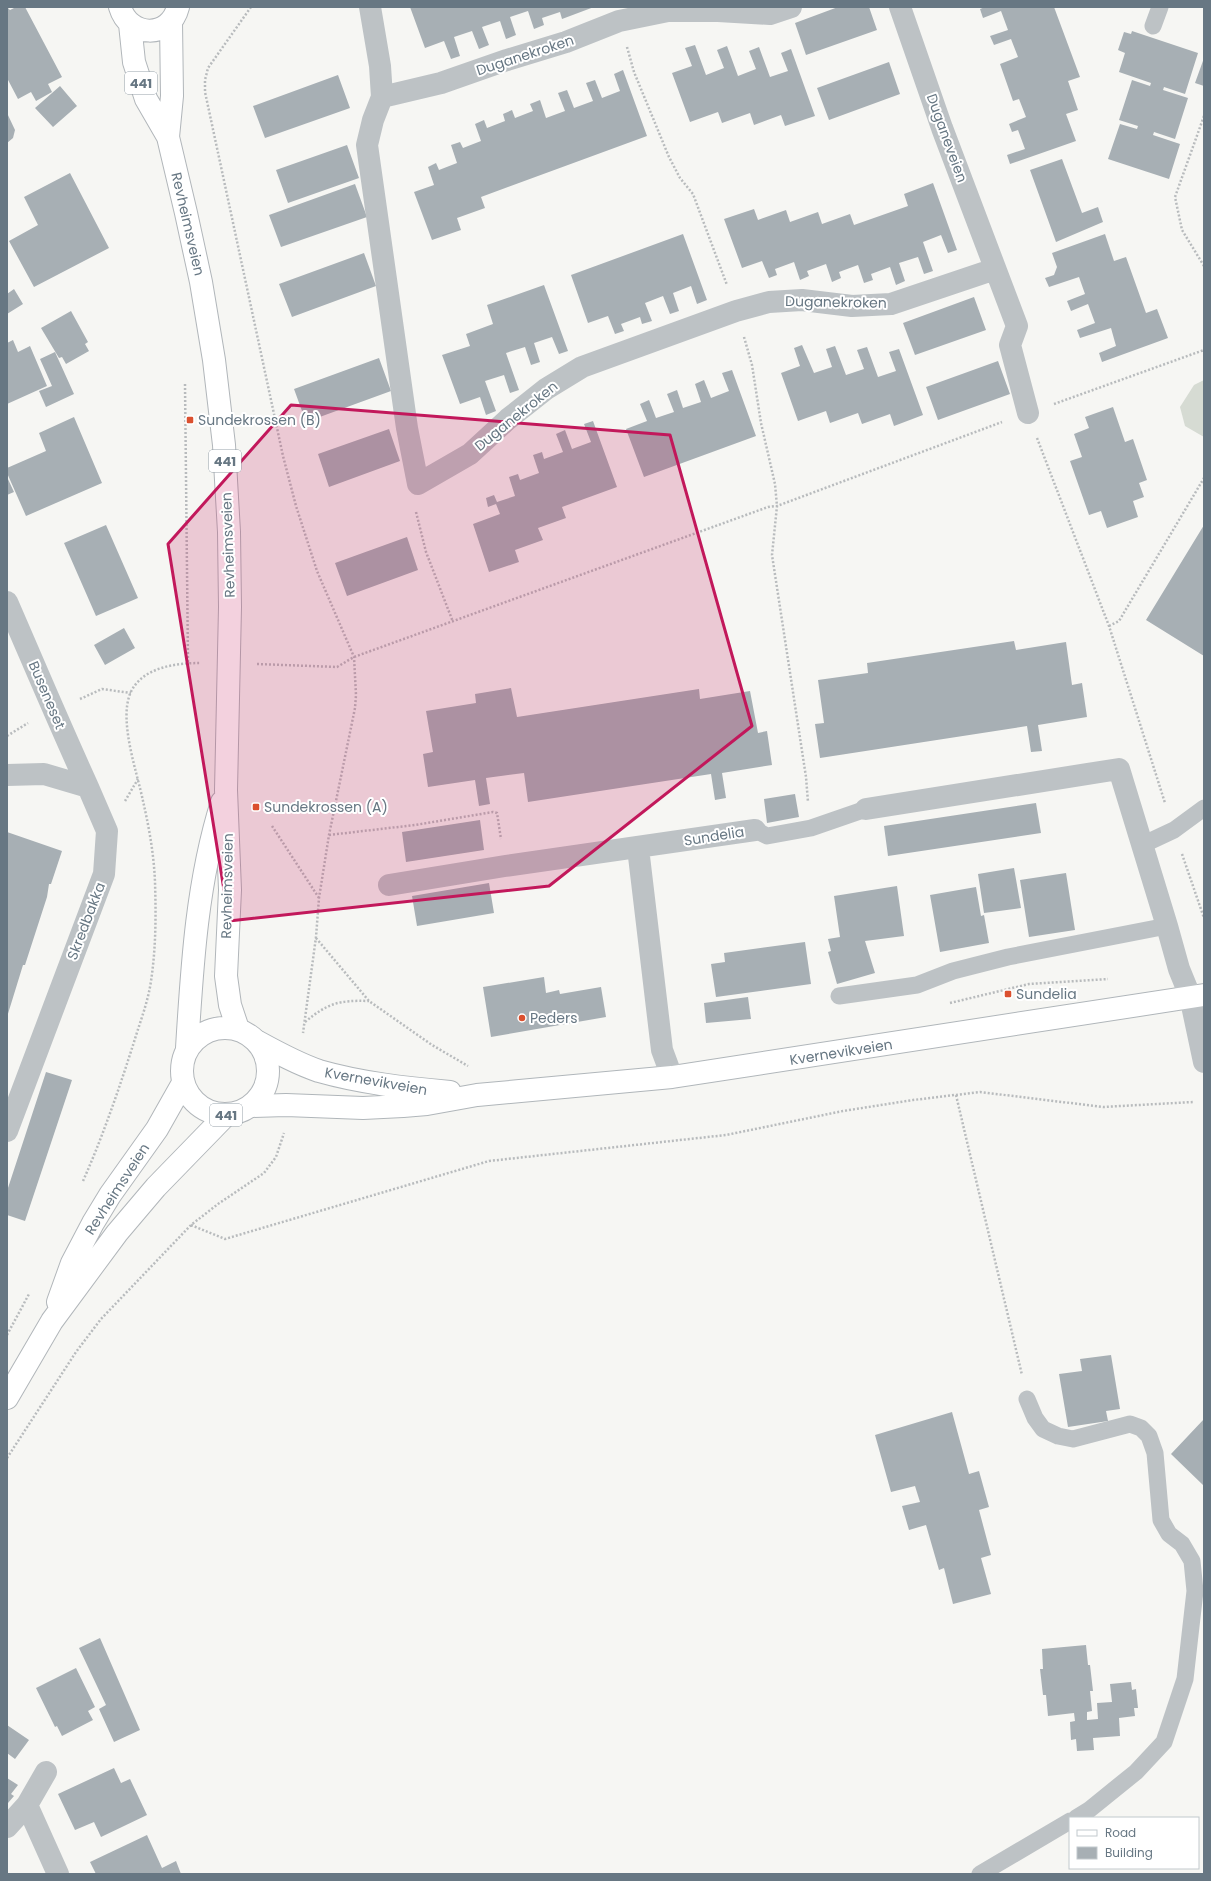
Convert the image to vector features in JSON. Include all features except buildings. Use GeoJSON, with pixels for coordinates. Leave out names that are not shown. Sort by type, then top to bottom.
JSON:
{"type":"FeatureCollection","features":[{"type":"Feature","properties":{"kind":"main road","name":"441"},"geometry":{"type":"LineString","coordinates":[[125,16],[137,29],[155,30],[177,11]]}},
{"type":"Feature","properties":{"kind":"main road","name":"Revheimsveien"},"geometry":{"type":"LineString","coordinates":[[168,137],[177,11]]}},
{"type":"Feature","properties":{"kind":"main road","name":"Revheimsveien"},"geometry":{"type":"LineString","coordinates":[[125,16],[134,62],[146,99],[168,137],[201,282],[214,360],[224,445],[229,532],[230,599],[226,790],[230,890],[226,976],[230,1005],[238,1029]]}},
{"type":"Feature","properties":{"kind":"main road","name":"Revheimsveien"},"geometry":{"type":"LineString","coordinates":[[187,1048],[197,932],[210,839],[226,790]]}},
{"type":"Feature","properties":{"kind":"main road","name":"Kvernevikveien"},"geometry":{"type":"LineString","coordinates":[[251,1106],[286,1105],[363,1108],[403,1106],[428,1104],[477,1095],[672,1077],[1197,996]]}},
{"type":"Feature","properties":{"kind":"main road","name":"441"},"geometry":{"type":"LineString","coordinates":[[224,1027],[238,1029],[249,1034],[258,1042],[266,1055],[268,1069],[267,1083],[261,1096],[251,1106],[239,1112],[226,1115],[212,1113],[199,1106],[189,1096],[183,1084],[181,1069],[187,1048],[197,1037],[209,1030],[224,1027]]}},
{"type":"Feature","properties":{"kind":"main road","name":"Kvernevikveien"},"geometry":{"type":"LineString","coordinates":[[258,1042],[292,1060],[318,1070],[346,1078],[421,1090],[477,1095]]}},
{"type":"Feature","properties":{"kind":"main road","name":"Revheimsveien"},"geometry":{"type":"LineString","coordinates":[[52,1321],[72,1263],[93,1223],[110,1195],[157,1129],[183,1084]]}},
{"type":"Feature","properties":{"kind":"main road","name":"Revheimsveien"},"geometry":{"type":"LineString","coordinates":[[7,1398],[52,1321],[116,1233],[156,1187],[226,1115]]}},
{"type":"Feature","properties":{"kind":"street"},"geometry":{"type":"LineString","coordinates":[[370,7],[379,59],[382,98],[373,120],[367,145],[407,428],[418,484]]}},
{"type":"Feature","properties":{"kind":"street","name":"Duganekroken"},"geometry":{"type":"LineString","coordinates":[[382,98],[441,83],[507,60],[566,42],[619,21],[668,11],[718,11],[770,14],[791,7]]}},
{"type":"Feature","properties":{"kind":"street","name":"Duganeveien"},"geometry":{"type":"LineString","coordinates":[[900,7],[945,136],[1017,326],[1010,345],[1028,413]]}},
{"type":"Feature","properties":{"kind":"street","name":"Duganekroken"},"geometry":{"type":"LineString","coordinates":[[418,484],[470,454],[508,419],[546,389],[582,367],[736,311],[769,302],[802,300],[852,306],[891,304],[996,269]]}},
{"type":"Feature","properties":{"kind":"street","name":"Buseneset"},"geometry":{"type":"LineString","coordinates":[[7,602],[54,708],[61,729],[88,787]]}},
{"type":"Feature","properties":{"kind":"street","name":"Sundelia"},"geometry":{"type":"LineString","coordinates":[[866,809],[1119,769],[1168,926],[1179,969],[1197,996],[1204,1062]]}},
{"type":"Feature","properties":{"kind":"street"},"geometry":{"type":"LineString","coordinates":[[7,774],[44,774],[88,787]]}},
{"type":"Feature","properties":{"kind":"street","name":"Skredbakka"},"geometry":{"type":"LineString","coordinates":[[7,1131],[104,874],[107,831],[88,787]]}},
{"type":"Feature","properties":{"kind":"street","name":"Sundelia"},"geometry":{"type":"LineString","coordinates":[[389,886],[505,866],[755,830]]}},
{"type":"Feature","properties":{"kind":"street"},"geometry":{"type":"LineString","coordinates":[[638,848],[662,1050],[672,1077]]}},
{"type":"Feature","properties":{"kind":"street"},"geometry":{"type":"LineString","coordinates":[[7,1827],[27,1805],[46,1772]]}},
{"type":"Feature","properties":{"kind":"street"},"geometry":{"type":"LineString","coordinates":[[27,1805],[58,1874]]}},
{"type":"Feature","properties":{"kind":"lane"},"geometry":{"type":"LineString","coordinates":[[1153,26],[1160,7]]}},
{"type":"Feature","properties":{"kind":"lane"},"geometry":{"type":"LineString","coordinates":[[1142,845],[1174,830],[1204,808]]}},
{"type":"Feature","properties":{"kind":"lane","name":"Sundelia"},"geometry":{"type":"LineString","coordinates":[[755,830],[767,836],[811,828],[866,809]]}},
{"type":"Feature","properties":{"kind":"lane"},"geometry":{"type":"LineString","coordinates":[[840,996],[917,985],[953,971],[1008,957],[1168,926]]}},
{"type":"Feature","properties":{"kind":"lane"},"geometry":{"type":"LineString","coordinates":[[1027,1399],[1035,1418],[1043,1429],[1058,1436],[1073,1439],[1130,1424],[1141,1428],[1149,1436],[1155,1452],[1161,1520],[1168,1534],[1182,1544],[1192,1561],[1195,1590],[1185,1679],[1164,1742],[1136,1772],[1090,1810],[1078,1817]]}},
{"type":"Feature","properties":{"kind":"lane"},"geometry":{"type":"LineString","coordinates":[[980,1874],[1069,1822]]}},
{"type":"Feature","properties":{"kind":"path"},"geometry":{"type":"LineString","coordinates":[[250,7],[208,68],[205,80],[205,92],[296,506],[317,571],[354,657],[355,708],[329,835],[319,898],[316,937],[304,1022],[320,1010],[332,1004],[347,1000],[369,1001]]}},
{"type":"Feature","properties":{"kind":"path"},"geometry":{"type":"LineString","coordinates":[[619,21],[634,72],[680,178],[693,194],[736,311],[752,365],[760,423],[775,484],[777,506],[772,555],[806,777],[811,828]]}},
{"type":"Feature","properties":{"kind":"path"},"geometry":{"type":"LineString","coordinates":[[1204,116],[1175,197],[1182,230],[1204,266]]}},
{"type":"Feature","properties":{"kind":"path"},"geometry":{"type":"LineString","coordinates":[[253,664],[337,667],[354,657],[753,512],[777,506],[1028,413],[1204,350]]}},
{"type":"Feature","properties":{"kind":"path"},"geometry":{"type":"LineString","coordinates":[[185,384],[188,663]]}},
{"type":"Feature","properties":{"kind":"path"},"geometry":{"type":"LineString","coordinates":[[1028,413],[1050,476],[1109,626],[1174,830],[1204,918]]}},
{"type":"Feature","properties":{"kind":"path"},"geometry":{"type":"LineString","coordinates":[[1109,626],[1119,621],[1204,478]]}},
{"type":"Feature","properties":{"kind":"path"},"geometry":{"type":"LineString","coordinates":[[418,484],[416,513],[426,552],[453,622]]}},
{"type":"Feature","properties":{"kind":"path"},"geometry":{"type":"LineString","coordinates":[[81,1187],[112,1110],[142,1014],[152,975],[156,922],[155,880],[145,810],[129,735],[128,705],[131,693],[147,675],[162,668],[188,663],[207,662]]}},
{"type":"Feature","properties":{"kind":"path"},"geometry":{"type":"LineString","coordinates":[[54,708],[102,689],[131,693]]}},
{"type":"Feature","properties":{"kind":"path"},"geometry":{"type":"LineString","coordinates":[[329,835],[415,825],[493,812],[497,813],[505,866]]}},
{"type":"Feature","properties":{"kind":"path"},"geometry":{"type":"LineString","coordinates":[[272,826],[319,898]]}},
{"type":"Feature","properties":{"kind":"path"},"geometry":{"type":"LineString","coordinates":[[316,937],[369,1001],[432,1045],[471,1068]]}},
{"type":"Feature","properties":{"kind":"path"},"geometry":{"type":"LineString","coordinates":[[949,1004],[1028,984],[1114,979]]}},
{"type":"Feature","properties":{"kind":"path"},"geometry":{"type":"LineString","coordinates":[[191,1225],[225,1239],[489,1161],[726,1135],[843,1111],[980,1092],[1103,1107],[1193,1102]]}},
{"type":"Feature","properties":{"kind":"path"},"geometry":{"type":"LineString","coordinates":[[956,1095],[1027,1399]]}},
{"type":"Feature","properties":{"kind":"path"},"geometry":{"type":"LineString","coordinates":[[7,1458],[76,1352],[101,1319],[191,1225],[218,1204],[264,1173],[276,1157],[285,1130]]}},
{"type":"Feature","properties":{"kind":"path"},"geometry":{"type":"LineString","coordinates":[[7,1335],[32,1289]]}},
{"type":"Feature","properties":{"kind":"highlighted area"},"geometry":{"type":"Polygon","coordinates":[[[291,405],[670,435],[752,726],[549,886],[229,921],[168,544],[291,405]]]}},
{"type":"Feature","properties":{"kind":"shaded area"},"geometry":{"type":"Polygon","coordinates":[[[1204,380],[1204,437],[1185,426],[1180,407],[1194,385],[1204,380]]]}},
{"type":"Feature","properties":{"kind":"place","name":"Sundekrossen (B)"},"geometry":{"type":"Point","coordinates":[190,420]}},
{"type":"Feature","properties":{"kind":"place","name":"Sundekrossen (A)"},"geometry":{"type":"Point","coordinates":[256,807]}},
{"type":"Feature","properties":{"kind":"place","name":"Sundelia"},"geometry":{"type":"Point","coordinates":[1008,994]}},
{"type":"Feature","properties":{"kind":"place","name":"Peders"},"geometry":{"type":"Point","coordinates":[522,1018]}}]}
